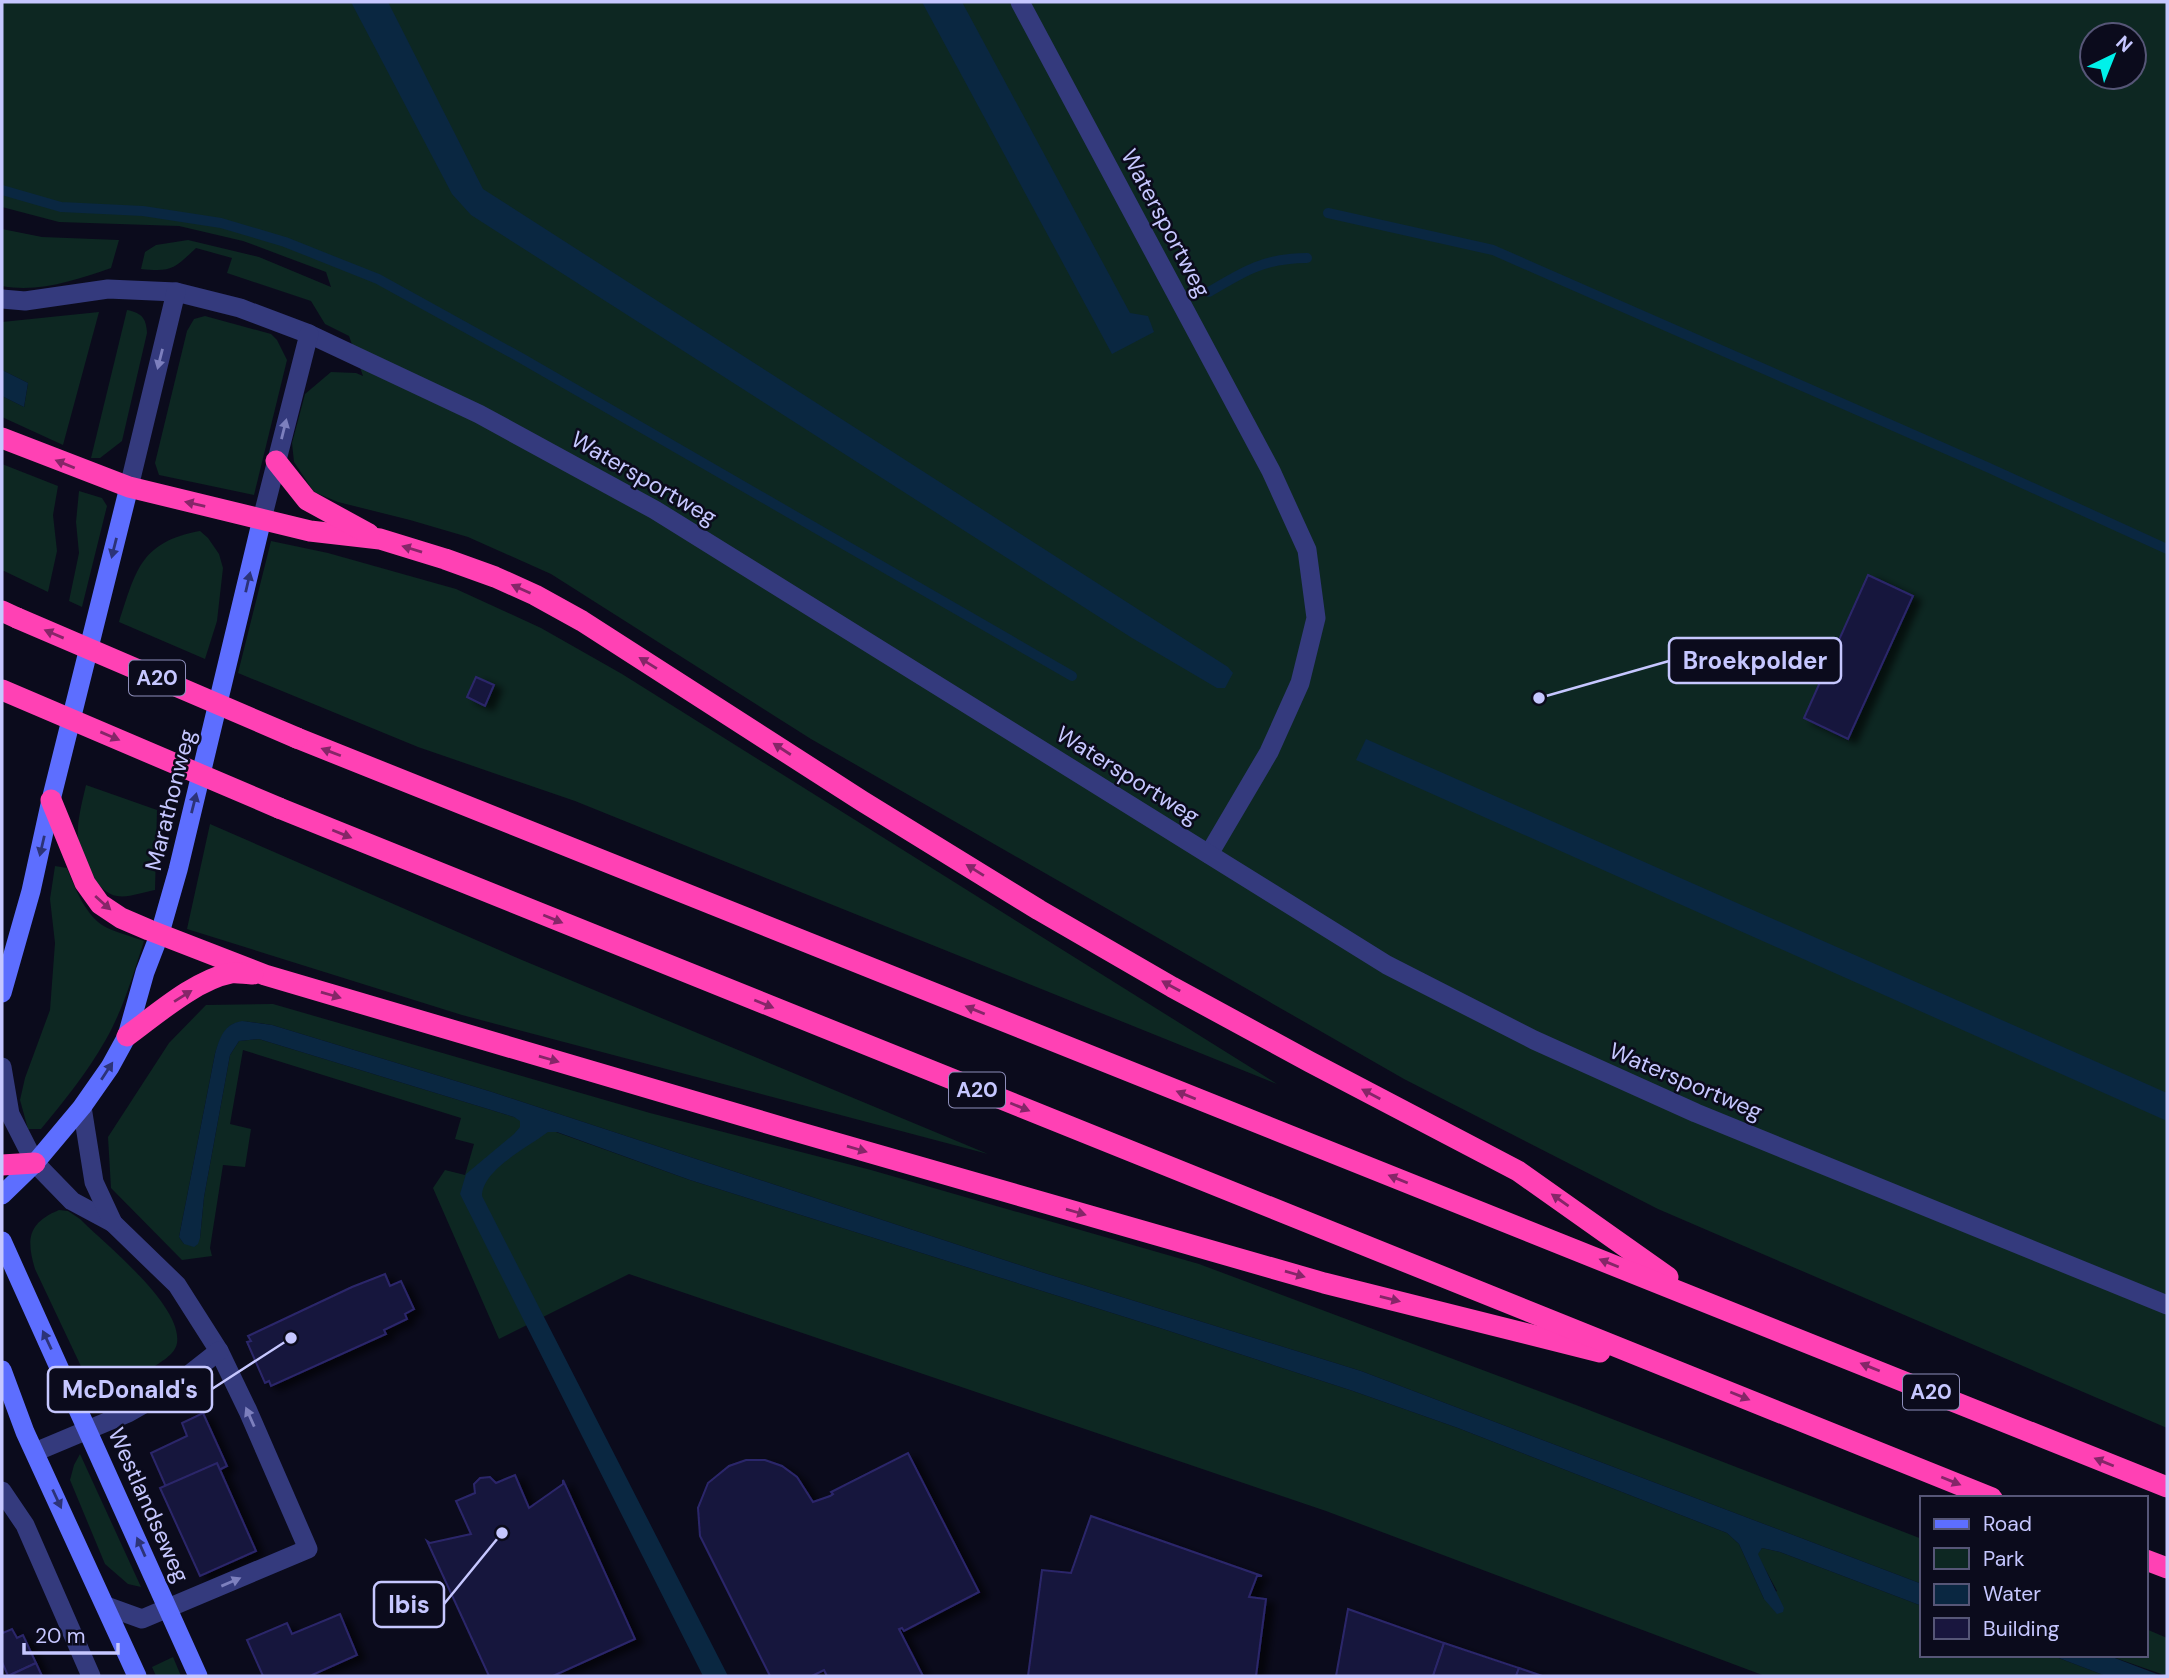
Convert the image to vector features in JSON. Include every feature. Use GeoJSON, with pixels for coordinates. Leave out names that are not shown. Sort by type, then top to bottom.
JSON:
{"type":"FeatureCollection","features":[{"type":"Feature","properties":{"kind":"highway"},"geometry":{"type":"LineString","coordinates":[[2,438],[129,487],[262,519]]}},
{"type":"Feature","properties":{"kind":"highway","name":"A20"},"geometry":{"type":"LineString","coordinates":[[276,461],[307,500],[380,540]]}},
{"type":"Feature","properties":{"kind":"highway","name":"A20"},"geometry":{"type":"LineString","coordinates":[[262,519],[310,531],[380,540],[495,577],[535,595],[582,621],[862,801],[1039,910],[1161,981],[1518,1171],[1695,1297]]}},
{"type":"Feature","properties":{"kind":"highway","name":"A20"},"geometry":{"type":"LineString","coordinates":[[9,615],[297,738],[2167,1487]]}},
{"type":"Feature","properties":{"kind":"highway","name":"A20"},"geometry":{"type":"LineString","coordinates":[[2,690],[279,808],[1987,1496]]}},
{"type":"Feature","properties":{"kind":"highway"},"geometry":{"type":"LineString","coordinates":[[51,800],[85,883],[100,904],[121,918],[160,933]]}},
{"type":"Feature","properties":{"kind":"highway","name":"A20"},"geometry":{"type":"LineString","coordinates":[[160,933],[265,975],[778,1127],[1324,1283],[1677,1371]]}},
{"type":"Feature","properties":{"kind":"highway"},"geometry":{"type":"LineString","coordinates":[[127,1036],[203,984],[232,973],[265,975]]}},
{"type":"Feature","properties":{"kind":"highway"},"geometry":{"type":"LineString","coordinates":[[2,1165],[35,1164]]}},
{"type":"Feature","properties":{"kind":"highway"},"geometry":{"type":"LineString","coordinates":[[2148,1561],[2167,1568]]}},
{"type":"Feature","properties":{"kind":"main road"},"geometry":{"type":"LineString","coordinates":[[2,993],[32,891],[51,800],[129,487]]}},
{"type":"Feature","properties":{"kind":"main road","name":"Marathonweg"},"geometry":{"type":"LineString","coordinates":[[2,1195],[35,1164],[82,1107],[110,1067],[127,1036],[178,870],[262,519]]}},
{"type":"Feature","properties":{"kind":"main road","name":"Westlandseweg"},"geometry":{"type":"LineString","coordinates":[[2,1241],[198,1676]]}},
{"type":"Feature","properties":{"kind":"main road"},"geometry":{"type":"LineString","coordinates":[[2,1370],[35,1452],[137,1676]]}},
{"type":"Feature","properties":{"kind":"street","name":"Watersportweg"},"geometry":{"type":"LineString","coordinates":[[1020,2],[1271,471],[1307,550],[1316,618],[1300,683],[1269,752],[1209,854]]}},
{"type":"Feature","properties":{"kind":"street","name":"Watersportweg"},"geometry":{"type":"LineString","coordinates":[[2,299],[25,301],[108,289],[176,292],[240,308],[309,334],[480,414],[655,510],[1387,965],[1534,1040],[1696,1113],[2167,1305]]}},
{"type":"Feature","properties":{"kind":"street"},"geometry":{"type":"LineString","coordinates":[[129,487],[176,292]]}},
{"type":"Feature","properties":{"kind":"street","name":"Marathonweg"},"geometry":{"type":"LineString","coordinates":[[262,519],[309,334]]}},
{"type":"Feature","properties":{"kind":"street"},"geometry":{"type":"LineString","coordinates":[[2,1067],[10,1114],[35,1164],[72,1200],[113,1223],[177,1285],[219,1351],[308,1549],[142,1619],[106,1606]]}},
{"type":"Feature","properties":{"kind":"street"},"geometry":{"type":"LineString","coordinates":[[82,1107],[94,1182],[113,1223]]}},
{"type":"Feature","properties":{"kind":"street"},"geometry":{"type":"LineString","coordinates":[[35,1452],[115,1420],[172,1388],[219,1351]]}},
{"type":"Feature","properties":{"kind":"street"},"geometry":{"type":"LineString","coordinates":[[2,1491],[25,1525],[91,1676]]}},
{"type":"Feature","properties":{"kind":"green space"},"geometry":{"type":"Polygon","coordinates":[[[2,2],[2167,2],[2167,1428],[1658,1209],[1404,1079],[811,739],[551,574],[468,537],[338,502],[314,492],[294,462],[292,443],[305,394],[331,372],[356,373],[363,376],[349,336],[325,324],[311,301],[227,273],[232,258],[196,248],[172,268],[141,269],[145,252],[156,245],[188,240],[259,257],[331,287],[326,272],[243,241],[179,226],[59,222],[2,207],[2,2]]]}},
{"type":"Feature","properties":{"kind":"green space"},"geometry":{"type":"Polygon","coordinates":[[[2,229],[42,237],[119,240],[111,268],[44,287],[16,288],[2,286],[2,229]]]}},
{"type":"Feature","properties":{"kind":"green space"},"geometry":{"type":"Polygon","coordinates":[[[127,310],[142,317],[147,333],[122,441],[100,458],[91,458],[127,310]]]}},
{"type":"Feature","properties":{"kind":"green space"},"geometry":{"type":"Polygon","coordinates":[[[99,312],[63,445],[2,417],[2,396],[24,407],[28,383],[2,370],[2,322],[99,312]]]}},
{"type":"Feature","properties":{"kind":"green space"},"geometry":{"type":"Polygon","coordinates":[[[205,316],[271,334],[287,360],[254,495],[159,475],[155,463],[187,331],[194,319],[205,316]]]}},
{"type":"Feature","properties":{"kind":"green space"},"geometry":{"type":"Polygon","coordinates":[[[2,464],[58,486],[53,515],[57,551],[48,592],[2,570],[2,464]]]}},
{"type":"Feature","properties":{"kind":"green space"},"geometry":{"type":"Polygon","coordinates":[[[79,491],[102,498],[107,506],[82,607],[69,601],[79,553],[76,522],[79,491]]]}},
{"type":"Feature","properties":{"kind":"green space"},"geometry":{"type":"Polygon","coordinates":[[[200,531],[219,554],[223,568],[217,621],[205,659],[119,622],[136,574],[152,551],[180,536],[200,531]]]}},
{"type":"Feature","properties":{"kind":"green space"},"geometry":{"type":"Polygon","coordinates":[[[271,541],[328,553],[456,589],[541,628],[622,674],[1277,1084],[575,801],[418,747],[238,673],[271,541]]]}},
{"type":"Feature","properties":{"kind":"green space"},"geometry":{"type":"Polygon","coordinates":[[[86,785],[157,810],[155,890],[131,896],[117,896],[110,894],[92,877],[78,839],[79,815],[86,785]]]}},
{"type":"Feature","properties":{"kind":"green space"},"geometry":{"type":"Polygon","coordinates":[[[210,824],[522,960],[988,1154],[462,1015],[187,929],[210,824]]]}},
{"type":"Feature","properties":{"kind":"green space"},"geometry":{"type":"Polygon","coordinates":[[[55,866],[67,868],[85,907],[96,920],[117,932],[144,941],[122,1005],[98,1053],[41,1129],[28,1129],[20,1100],[25,1078],[50,1010],[55,943],[50,899],[55,866]]]}},
{"type":"Feature","properties":{"kind":"green space"},"geometry":{"type":"Polygon","coordinates":[[[273,1004],[650,1113],[871,1170],[1199,1264],[1576,1405],[1920,1538],[1920,1583],[1361,1371],[1041,1272],[492,1092],[272,1025],[235,1023],[219,1042],[179,1237],[184,1244],[200,1238],[204,1197],[230,1055],[239,1041],[259,1039],[514,1117],[690,1180],[1160,1328],[1458,1428],[1727,1533],[1739,1544],[1764,1599],[1777,1591],[1757,1554],[1762,1548],[1780,1552],[1920,1605],[1920,1657],[2056,1657],[2106,1676],[1765,1676],[1326,1511],[629,1274],[499,1339],[433,1188],[445,1170],[465,1175],[474,1144],[455,1139],[461,1118],[243,1050],[230,1124],[251,1129],[245,1167],[223,1165],[210,1248],[212,1256],[182,1260],[111,1188],[108,1137],[169,1043],[206,1005],[273,1004]]]}},
{"type":"Feature","properties":{"kind":"green space"},"geometry":{"type":"Polygon","coordinates":[[[59,1210],[68,1211],[80,1219],[140,1276],[156,1294],[176,1328],[177,1343],[170,1355],[127,1383],[113,1385],[87,1379],[35,1269],[30,1241],[32,1233],[41,1220],[59,1210]]]}},
{"type":"Feature","properties":{"kind":"green space"},"geometry":{"type":"Polygon","coordinates":[[[80,1454],[141,1587],[128,1584],[105,1564],[70,1480],[80,1454]]]}},
{"type":"Feature","properties":{"kind":"green space"},"geometry":{"type":"Polygon","coordinates":[[[2148,1630],[2167,1638],[2167,1676],[2113,1657],[2148,1657],[2148,1630]]]}},
{"type":"Feature","properties":{"kind":"green space"},"geometry":{"type":"Polygon","coordinates":[[[173,1657],[181,1676],[156,1676],[152,1667],[173,1657]]]}},
{"type":"Feature","properties":{"kind":"water"},"geometry":{"type":"Polygon","coordinates":[[[351,2],[388,2],[483,189],[1228,667],[1233,673],[1225,688],[1217,688],[1132,638],[471,215],[452,194],[351,2]]]}},
{"type":"Feature","properties":{"kind":"water"},"geometry":{"type":"Polygon","coordinates":[[[922,2],[962,2],[1130,313],[1148,316],[1154,332],[1112,354],[922,2]]]}},
{"type":"Feature","properties":{"kind":"water"},"geometry":{"type":"Polygon","coordinates":[[[2,370],[28,383],[24,407],[2,396],[2,370]]]}},
{"type":"Feature","properties":{"kind":"water"},"geometry":{"type":"Polygon","coordinates":[[[1366,739],[2167,1093],[2167,1121],[1356,760],[1366,739]]]}},
{"type":"Feature","properties":{"kind":"water"},"geometry":{"type":"Polygon","coordinates":[[[242,1021],[272,1025],[492,1092],[1041,1272],[1361,1371],[1920,1583],[1920,1605],[1780,1552],[1762,1548],[1758,1554],[1784,1608],[1783,1612],[1777,1614],[1764,1599],[1739,1544],[1727,1533],[1458,1428],[1353,1391],[690,1180],[557,1132],[548,1132],[498,1168],[484,1186],[482,1196],[728,1676],[703,1676],[460,1194],[466,1174],[514,1134],[520,1127],[520,1121],[259,1039],[239,1041],[230,1055],[204,1197],[200,1238],[194,1247],[184,1244],[179,1237],[215,1054],[227,1028],[242,1021]]]}},
{"type":"Feature","properties":{"kind":"water"},"geometry":{"type":"Polygon","coordinates":[[[2056,1657],[2112,1657],[2162,1676],[2106,1676],[2056,1657]]]}},
{"type":"Feature","properties":{"kind":"building"},"geometry":{"type":"Polygon","coordinates":[[[1868,575],[1913,596],[1848,739],[1804,718],[1868,575]]]}},
{"type":"Feature","properties":{"kind":"building"},"geometry":{"type":"Polygon","coordinates":[[[476,677],[494,685],[485,706],[467,697],[476,677]]]}},
{"type":"Feature","properties":{"kind":"building"},"geometry":{"type":"Polygon","coordinates":[[[385,1274],[390,1286],[401,1281],[414,1309],[405,1314],[407,1319],[384,1330],[386,1334],[271,1386],[269,1381],[265,1383],[247,1342],[251,1341],[248,1336],[385,1274]]]}},
{"type":"Feature","properties":{"kind":"building"},"geometry":{"type":"Polygon","coordinates":[[[203,1413],[227,1466],[207,1476],[208,1479],[170,1496],[151,1453],[187,1436],[182,1423],[203,1413]]]}},
{"type":"Feature","properties":{"kind":"building"},"geometry":{"type":"Polygon","coordinates":[[[908,1453],[979,1592],[904,1631],[899,1629],[923,1676],[827,1676],[824,1670],[812,1676],[770,1676],[700,1536],[698,1508],[708,1483],[729,1466],[746,1460],[765,1460],[782,1466],[797,1477],[813,1502],[830,1496],[833,1494],[831,1492],[908,1453]]]}},
{"type":"Feature","properties":{"kind":"building"},"geometry":{"type":"Polygon","coordinates":[[[217,1463],[256,1551],[200,1576],[160,1488],[217,1463]]]}},
{"type":"Feature","properties":{"kind":"building"},"geometry":{"type":"Polygon","coordinates":[[[515,1475],[529,1508],[563,1484],[563,1480],[635,1639],[553,1676],[489,1676],[427,1541],[430,1543],[471,1534],[456,1501],[475,1493],[474,1484],[480,1478],[490,1477],[496,1483],[515,1475]]]}},
{"type":"Feature","properties":{"kind":"building"},"geometry":{"type":"Polygon","coordinates":[[[1091,1516],[1262,1576],[1257,1576],[1249,1597],[1266,1599],[1256,1676],[1028,1676],[1042,1570],[1071,1573],[1091,1516]]]}},
{"type":"Feature","properties":{"kind":"building"},"geometry":{"type":"Polygon","coordinates":[[[1348,1609],[1444,1643],[1433,1676],[1336,1676],[1348,1609]]]}},
{"type":"Feature","properties":{"kind":"building"},"geometry":{"type":"Polygon","coordinates":[[[340,1614],[357,1655],[310,1676],[263,1676],[247,1640],[287,1623],[292,1634],[340,1614]]]}},
{"type":"Feature","properties":{"kind":"building"},"geometry":{"type":"Polygon","coordinates":[[[12,1629],[17,1638],[23,1635],[36,1663],[8,1676],[2,1662],[2,1630],[3,1633],[12,1629]]]}},
{"type":"Feature","properties":{"kind":"building"},"geometry":{"type":"Polygon","coordinates":[[[1444,1643],[1519,1668],[1516,1676],[1433,1676],[1444,1643]]]}},
{"type":"Feature","properties":{"kind":"building"},"geometry":{"type":"Polygon","coordinates":[[[36,1663],[42,1676],[8,1676],[36,1663]]]}},
{"type":"Feature","properties":{"kind":"building"},"geometry":{"type":"Polygon","coordinates":[[[1519,1668],[1542,1676],[1516,1676],[1519,1668]]]}},
{"type":"Feature","properties":{"kind":"waterway"},"geometry":{"type":"LineString","coordinates":[[2,190],[61,207],[143,211],[221,223],[285,242],[378,279],[521,358],[1072,676]]}},
{"type":"Feature","properties":{"kind":"waterway"},"geometry":{"type":"LineString","coordinates":[[1328,213],[1493,250],[2167,549]]}},
{"type":"Feature","properties":{"kind":"waterway"},"geometry":{"type":"LineString","coordinates":[[1209,292],[1255,267],[1279,260],[1307,258]]}},
{"type":"Feature","properties":{"kind":"place","name":"Broekpolder"},"geometry":{"type":"Point","coordinates":[1539,698]}},
{"type":"Feature","properties":{"kind":"place","name":"McDonald's"},"geometry":{"type":"Point","coordinates":[291,1338]}},
{"type":"Feature","properties":{"kind":"place","name":"Ibis"},"geometry":{"type":"Point","coordinates":[502,1533]}}]}
